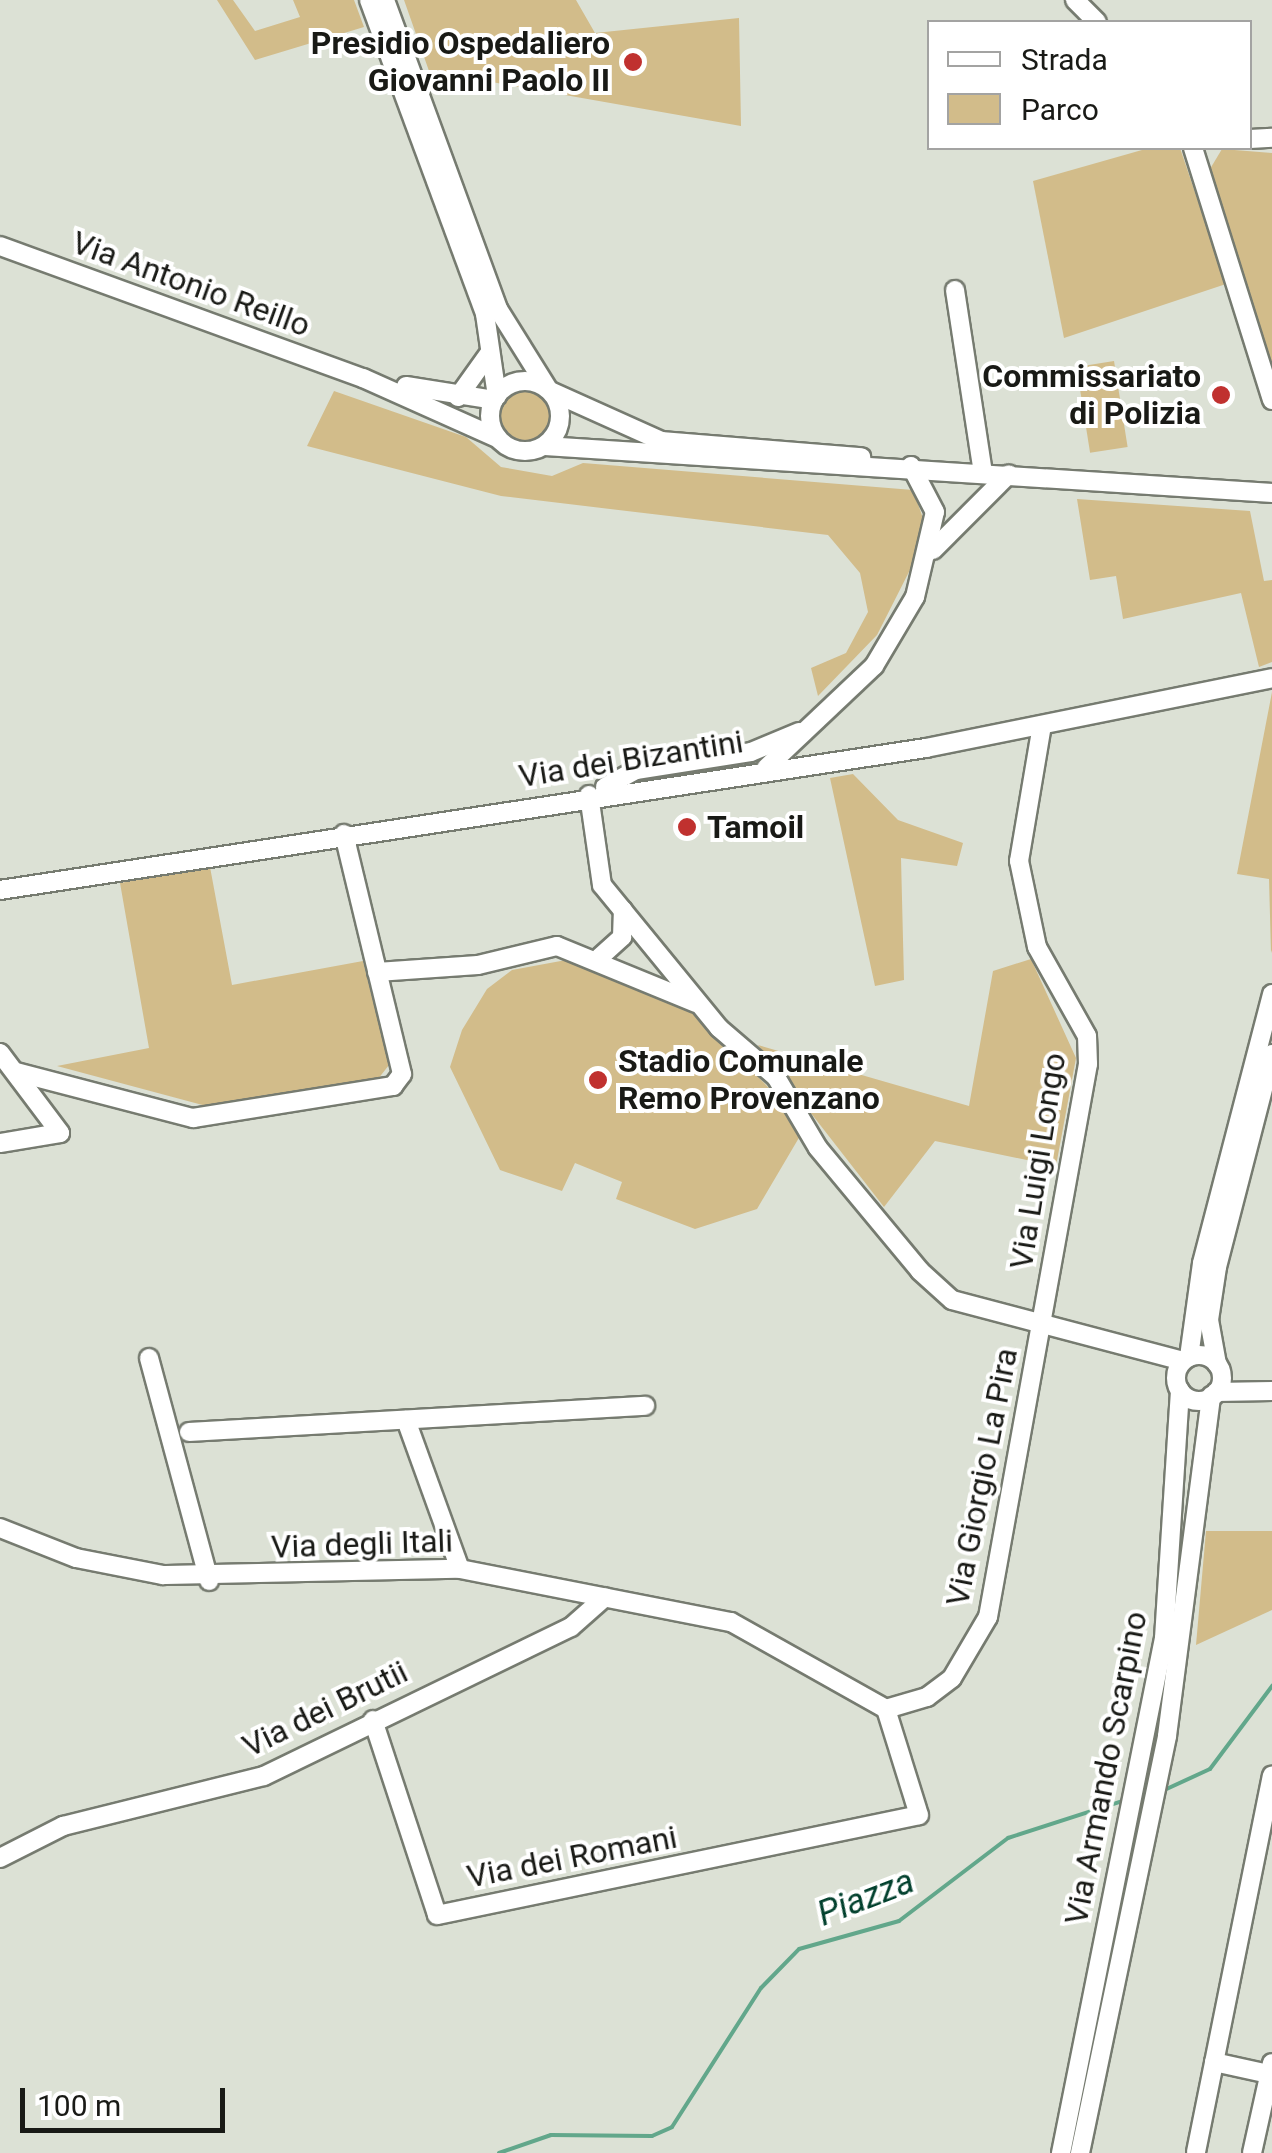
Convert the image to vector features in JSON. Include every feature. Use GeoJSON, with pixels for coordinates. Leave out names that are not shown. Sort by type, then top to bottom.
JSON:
{"type":"FeatureCollection","features":[{"type":"Feature","properties":{"kind":"street"},"geometry":{"type":"LineString","coordinates":[[368,0],[485,314],[497,438],[514,450],[545,446],[911,466]]}},
{"type":"Feature","properties":{"kind":"street"},"geometry":{"type":"LineString","coordinates":[[385,0],[498,308],[549,390],[560,420],[545,446]]}},
{"type":"Feature","properties":{"kind":"street"},"geometry":{"type":"LineString","coordinates":[[1075,0],[1095,20]]}},
{"type":"Feature","properties":{"kind":"street"},"geometry":{"type":"LineString","coordinates":[[1195,150],[1272,400]]}},
{"type":"Feature","properties":{"kind":"street","name":"Via Antonio Reillo"},"geometry":{"type":"LineString","coordinates":[[0,246],[362,378],[497,438]]}},
{"type":"Feature","properties":{"kind":"street"},"geometry":{"type":"LineString","coordinates":[[955,290],[983,472]]}},
{"type":"Feature","properties":{"kind":"street"},"geometry":{"type":"LineString","coordinates":[[458,397],[488,355]]}},
{"type":"Feature","properties":{"kind":"street","name":"Via Antonio Reillo"},"geometry":{"type":"LineString","coordinates":[[362,378],[458,397],[495,398]]}},
{"type":"Feature","properties":{"kind":"street"},"geometry":{"type":"LineString","coordinates":[[495,398],[521,381],[661,441],[911,466],[1272,493]]}},
{"type":"Feature","properties":{"kind":"street"},"geometry":{"type":"LineString","coordinates":[[911,466],[935,512],[933,551]]}},
{"type":"Feature","properties":{"kind":"street"},"geometry":{"type":"LineString","coordinates":[[757,763],[809,728],[874,666],[933,551],[1008,474]]}},
{"type":"Feature","properties":{"kind":"street","name":"Via dei Bizantini"},"geometry":{"type":"LineString","coordinates":[[0,890],[594,794],[757,763],[809,764],[1042,725],[1271,679]]}},
{"type":"Feature","properties":{"kind":"street","name":"Via Luigi Longo"},"geometry":{"type":"LineString","coordinates":[[1041,1324],[1089,1048],[1037,947],[1020,872],[1042,725]]}},
{"type":"Feature","properties":{"kind":"street"},"geometry":{"type":"LineString","coordinates":[[809,728],[797,747],[809,764]]}},
{"type":"Feature","properties":{"kind":"street"},"geometry":{"type":"LineString","coordinates":[[594,794],[596,868],[623,910],[705,1007],[776,1077],[818,1148],[920,1271],[952,1300],[1150,1359],[1186,1359],[1216,1381]]}},
{"type":"Feature","properties":{"kind":"street"},"geometry":{"type":"LineString","coordinates":[[16,1072],[193,1118],[371,1095],[402,1074],[344,834]]}},
{"type":"Feature","properties":{"kind":"street"},"geometry":{"type":"LineString","coordinates":[[600,956],[622,936],[623,910]]}},
{"type":"Feature","properties":{"kind":"street"},"geometry":{"type":"LineString","coordinates":[[377,972],[478,965],[557,946],[600,956],[705,1007]]}},
{"type":"Feature","properties":{"kind":"street"},"geometry":{"type":"LineString","coordinates":[[1186,1359],[1202,1263],[1272,994]]}},
{"type":"Feature","properties":{"kind":"street"},"geometry":{"type":"LineString","coordinates":[[0,1054],[60,1133],[0,1143]]}},
{"type":"Feature","properties":{"kind":"street","name":"Via Armando Scarpino"},"geometry":{"type":"LineString","coordinates":[[1080,2153],[1159,1774],[1216,1381],[1208,1320],[1217,1266],[1272,1054]]}},
{"type":"Feature","properties":{"kind":"street","name":"Via Giorgio La Pira"},"geometry":{"type":"LineString","coordinates":[[886,1708],[927,1697],[952,1678],[988,1617],[1041,1324]]}},
{"type":"Feature","properties":{"kind":"street"},"geometry":{"type":"LineString","coordinates":[[149,1358],[209,1581]]}},
{"type":"Feature","properties":{"kind":"street"},"geometry":{"type":"LineString","coordinates":[[1150,1359],[1178,1387],[1216,1381],[1266,1390]]}},
{"type":"Feature","properties":{"kind":"street","name":"Via Armando Scarpino"},"geometry":{"type":"LineString","coordinates":[[1061,2153],[1139,1779],[1173,1562],[1178,1387],[1186,1359]]}},
{"type":"Feature","properties":{"kind":"street"},"geometry":{"type":"LineString","coordinates":[[189,1432],[646,1406]]}},
{"type":"Feature","properties":{"kind":"street"},"geometry":{"type":"LineString","coordinates":[[406,1420],[460,1569]]}},
{"type":"Feature","properties":{"kind":"street","name":"Via degli Itali"},"geometry":{"type":"LineString","coordinates":[[0,1528],[76,1558],[209,1581],[460,1569],[605,1597],[754,1630],[886,1708]]}},
{"type":"Feature","properties":{"kind":"street","name":"Via dei Brutii"},"geometry":{"type":"LineString","coordinates":[[0,1858],[63,1826],[264,1776],[571,1627],[605,1597]]}},
{"type":"Feature","properties":{"kind":"street","name":"Via dei Romani"},"geometry":{"type":"LineString","coordinates":[[373,1720],[438,1914],[920,1815],[886,1708]]}},
{"type":"Feature","properties":{"kind":"street"},"geometry":{"type":"LineString","coordinates":[[1196,2152],[1272,1776]]}},
{"type":"Feature","properties":{"kind":"street"},"geometry":{"type":"LineString","coordinates":[[1214,2062],[1271,2069],[1252,2153]]}},
{"type":"Feature","properties":{"kind":"green space"},"geometry":{"type":"Polygon","coordinates":[[[217,0],[233,0],[255,31],[300,17],[293,0],[354,0],[364,27],[255,60],[217,0]]]}},
{"type":"Feature","properties":{"kind":"green space","name":"Presidio Ospedaliero Giovanni Paolo II"},"geometry":{"type":"Polygon","coordinates":[[[404,0],[576,0],[595,33],[739,18],[741,126],[429,71],[404,0]]]}},
{"type":"Feature","properties":{"kind":"green space"},"geometry":{"type":"Polygon","coordinates":[[[1142,150],[1181,150],[1226,284],[1064,338],[1033,181],[1142,150]]]}},
{"type":"Feature","properties":{"kind":"green space"},"geometry":{"type":"Polygon","coordinates":[[[1221,150],[1272,153],[1272,365],[1207,174],[1221,150]]]}},
{"type":"Feature","properties":{"kind":"green space"},"geometry":{"type":"Polygon","coordinates":[[[1114,361],[1128,447],[1090,453],[1076,367],[1114,361]]]}},
{"type":"Feature","properties":{"kind":"green space"},"geometry":{"type":"Polygon","coordinates":[[[526,390],[544,398],[552,416],[544,434],[526,442],[508,434],[500,416],[508,398],[526,390]]]}},
{"type":"Feature","properties":{"kind":"green space"},"geometry":{"type":"Polygon","coordinates":[[[334,391],[466,437],[501,467],[552,476],[583,463],[913,490],[924,521],[914,562],[877,635],[818,696],[811,668],[846,653],[868,612],[860,573],[828,535],[501,496],[307,446],[334,391]]]}},
{"type":"Feature","properties":{"kind":"green space"},"geometry":{"type":"Polygon","coordinates":[[[1077,499],[1250,511],[1264,581],[1272,580],[1272,662],[1259,667],[1241,593],[1123,619],[1116,576],[1090,580],[1077,499]]]}},
{"type":"Feature","properties":{"kind":"green space"},"geometry":{"type":"Polygon","coordinates":[[[1272,692],[1271,953],[1269,879],[1237,874],[1272,692]]]}},
{"type":"Feature","properties":{"kind":"green space"},"geometry":{"type":"Polygon","coordinates":[[[853,774],[898,820],[963,843],[957,866],[901,858],[904,980],[875,986],[830,778],[853,774]]]}},
{"type":"Feature","properties":{"kind":"green space"},"geometry":{"type":"Polygon","coordinates":[[[210,867],[232,985],[363,961],[389,1065],[378,1079],[210,1107],[57,1066],[149,1048],[120,883],[210,867]]]}},
{"type":"Feature","properties":{"kind":"green space","name":"Stadio Comunale Remo Provenzano"},"geometry":{"type":"Polygon","coordinates":[[[577,958],[697,1012],[782,1102],[800,1136],[757,1209],[695,1229],[616,1199],[622,1182],[575,1163],[562,1191],[500,1170],[450,1067],[462,1030],[487,989],[512,970],[577,958]]]}},
{"type":"Feature","properties":{"kind":"green space"},"geometry":{"type":"Polygon","coordinates":[[[1031,959],[1076,1058],[1056,1166],[935,1141],[884,1207],[758,1045],[969,1106],[993,971],[1031,959]]]}},
{"type":"Feature","properties":{"kind":"green space"},"geometry":{"type":"Polygon","coordinates":[[[1206,1531],[1272,1531],[1272,1610],[1196,1645],[1206,1531]]]}},
{"type":"Feature","properties":{"kind":"waterway","name":"Piazza"},"geometry":{"type":"LineString","coordinates":[[1160,1792],[1210,1769],[1272,1686]]}},
{"type":"Feature","properties":{"kind":"waterway","name":"Piazza"},"geometry":{"type":"LineString","coordinates":[[499,2153],[551,2135],[652,2136],[672,2127],[761,1988],[799,1949],[899,1921],[1008,1838],[1126,1800]]}},
{"type":"Feature","properties":{"kind":"place","name":"Presidio Ospedaliero Giovanni Paolo II"},"geometry":{"type":"Point","coordinates":[633,62]}},
{"type":"Feature","properties":{"kind":"place","name":"Commissariato di Polizia"},"geometry":{"type":"Point","coordinates":[1221,395]}},
{"type":"Feature","properties":{"kind":"place","name":"Tamoil"},"geometry":{"type":"Point","coordinates":[687,827]}},
{"type":"Feature","properties":{"kind":"place","name":"Stadio Comunale Remo Provenzano"},"geometry":{"type":"Point","coordinates":[598,1080]}}]}
